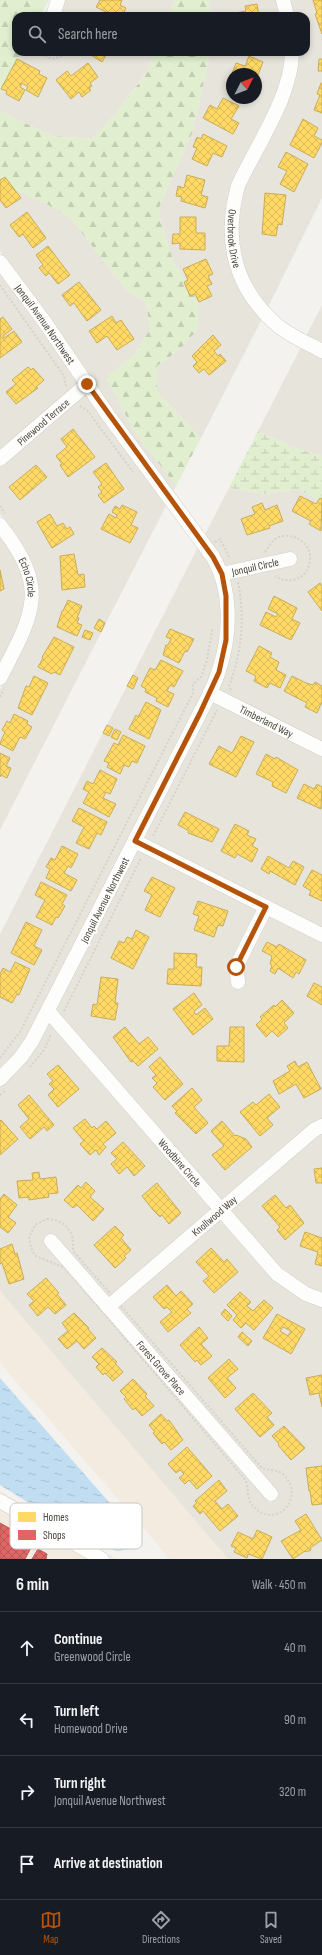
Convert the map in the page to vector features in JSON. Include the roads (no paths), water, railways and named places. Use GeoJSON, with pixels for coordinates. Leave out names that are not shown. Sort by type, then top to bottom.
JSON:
{"type":"FeatureCollection","features":[{"type":"Feature","properties":{"kind":"street"},"geometry":{"type":"LineString","coordinates":[[54,12],[58,0]]}},
{"type":"Feature","properties":{"kind":"street"},"geometry":{"type":"LineString","coordinates":[[283,0],[287,12]]}},
{"type":"Feature","properties":{"kind":"street","name":"Overbrook Drive"},"geometry":{"type":"LineString","coordinates":[[292,56],[286,88],[238,186],[233,202],[231,231],[234,257],[239,273],[246,289],[257,305],[283,329],[322,350]]}},
{"type":"Feature","properties":{"kind":"street","name":"Jonquil Avenue Northwest"},"geometry":{"type":"LineString","coordinates":[[0,262],[206,547],[222,574],[226,596],[227,632],[222,660],[210,693],[32,1041],[22,1057],[0,1080]]}},
{"type":"Feature","properties":{"kind":"street","name":"Pinewood Terrace"},"geometry":{"type":"LineString","coordinates":[[0,459],[87,384]]}},
{"type":"Feature","properties":{"kind":"street","name":"Echo Circle"},"geometry":{"type":"LineString","coordinates":[[0,524],[26,563],[31,578],[32,603],[29,618],[22,636],[0,678]]}},
{"type":"Feature","properties":{"kind":"street","name":"Jonquil Circle"},"geometry":{"type":"LineString","coordinates":[[222,574],[290,559]]}},
{"type":"Feature","properties":{"kind":"street","name":"Timberland Way"},"geometry":{"type":"LineString","coordinates":[[210,693],[322,749]]}},
{"type":"Feature","properties":{"kind":"street"},"geometry":{"type":"LineString","coordinates":[[135,841],[322,936]]}},
{"type":"Feature","properties":{"kind":"street"},"geometry":{"type":"LineString","coordinates":[[238,982],[236,967],[266,907]]}},
{"type":"Feature","properties":{"kind":"street","name":"Woodbine Circle"},"geometry":{"type":"LineString","coordinates":[[48,1011],[277,1274],[306,1294],[322,1300]]}},
{"type":"Feature","properties":{"kind":"street","name":"Knollwood Way"},"geometry":{"type":"LineString","coordinates":[[108,1307],[314,1130],[322,1126]]}},
{"type":"Feature","properties":{"kind":"street","name":"Forest Grove Place"},"geometry":{"type":"LineString","coordinates":[[51,1242],[271,1494]]}},
{"type":"Feature","properties":{"kind":"street"},"geometry":{"type":"LineString","coordinates":[[0,1501],[10,1507]]}},
{"type":"Feature","properties":{"kind":"street"},"geometry":{"type":"LineString","coordinates":[[84,1549],[102,1559]]}},
{"type":"Feature","properties":{"kind":"water"},"geometry":{"type":"Polygon","coordinates":[[[0,1378],[110,1503],[29,1503],[0,1485],[0,1378]]]}},
{"type":"Feature","properties":{"kind":"water"},"geometry":{"type":"Polygon","coordinates":[[[111,1549],[132,1549],[116,1551],[111,1549]]]}}]}
